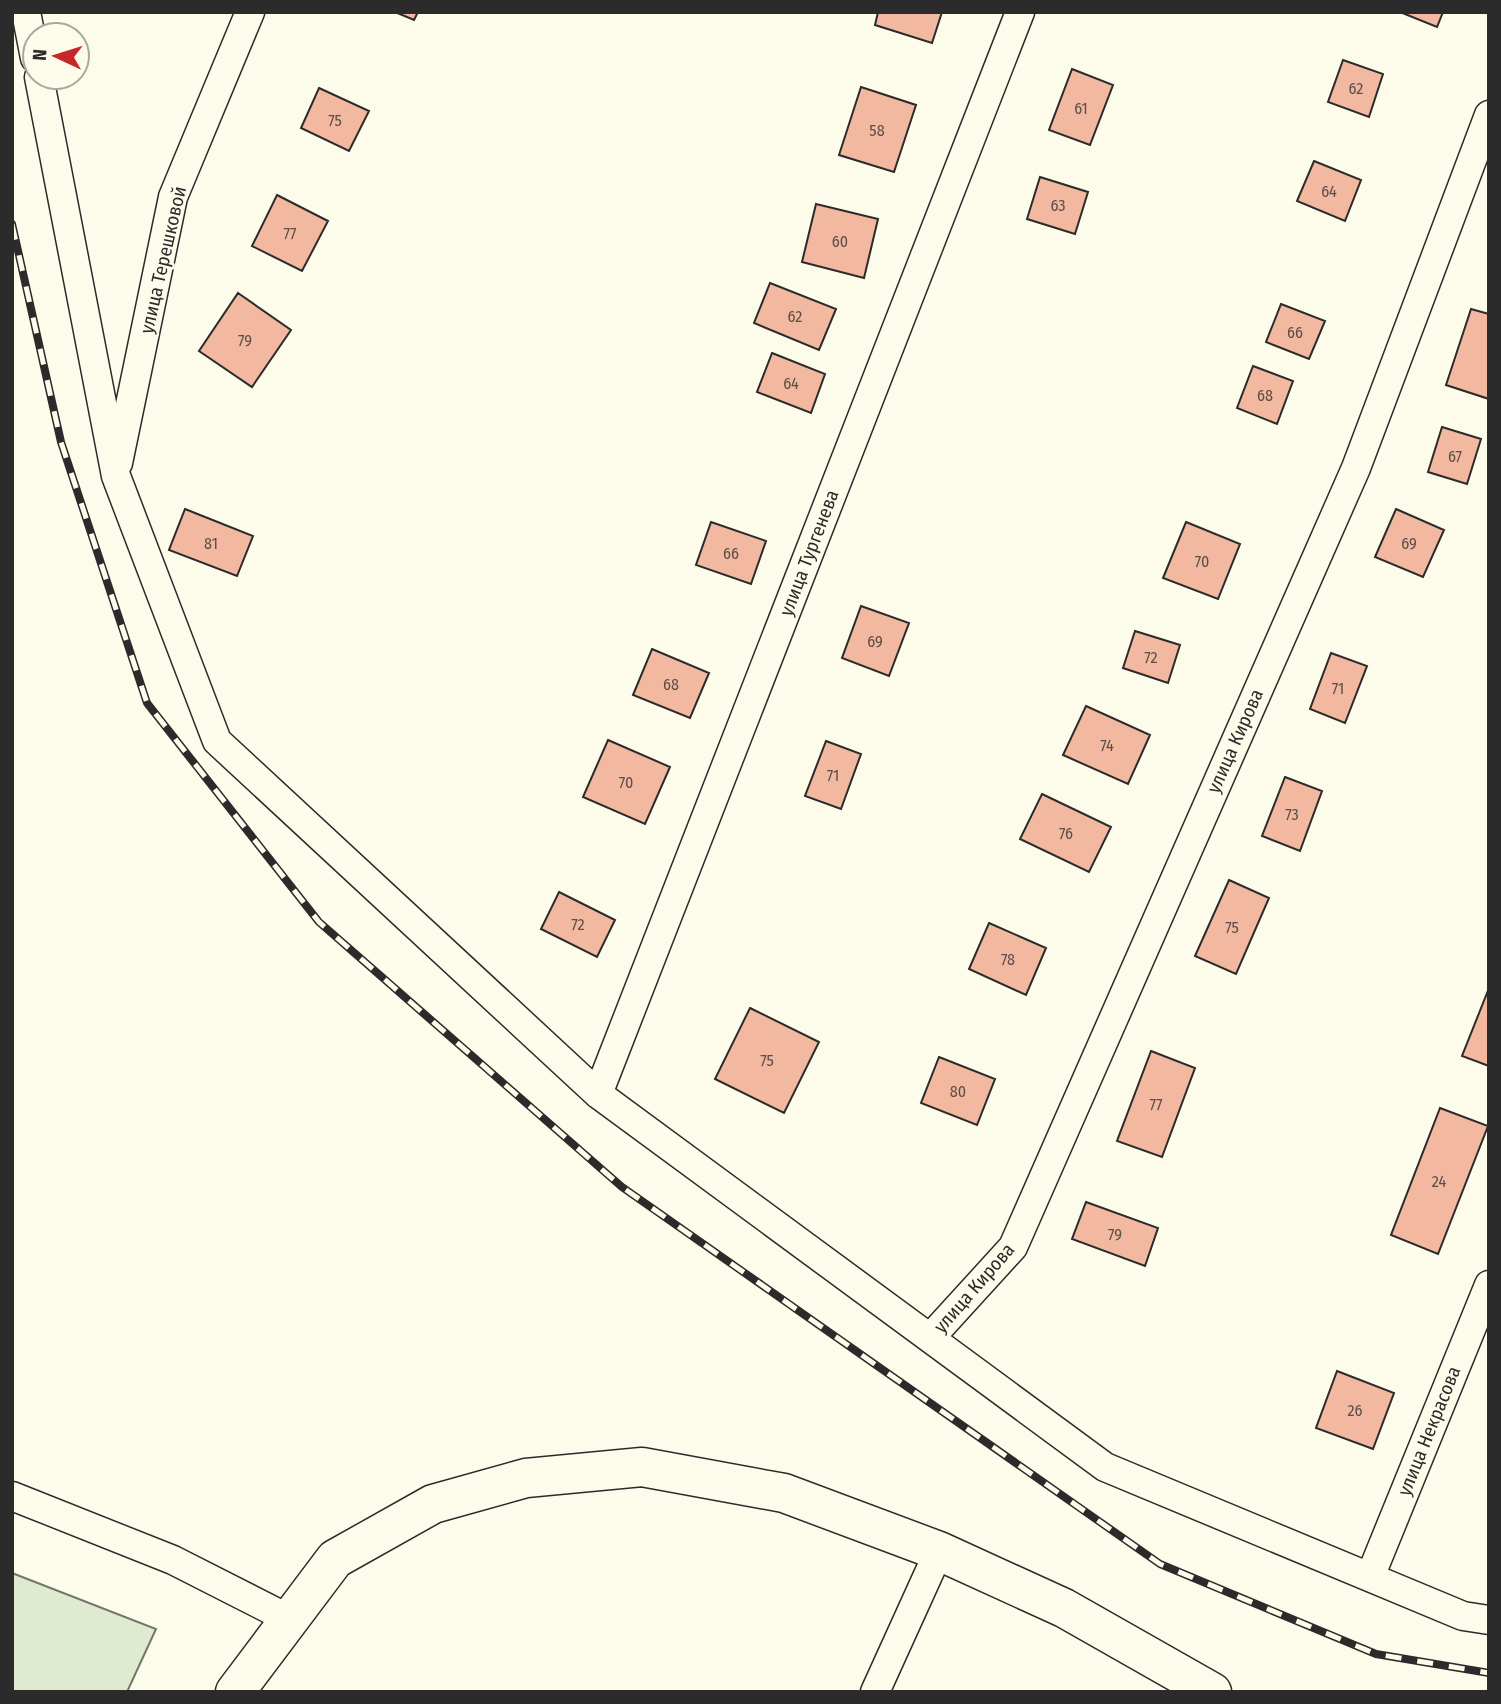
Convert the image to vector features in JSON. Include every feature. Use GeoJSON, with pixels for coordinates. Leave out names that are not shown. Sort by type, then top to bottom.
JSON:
{"type":"FeatureCollection","features":[{"type":"Feature","properties":{"kind":"street","name":"улица Терешковой"},"geometry":{"type":"LineString","coordinates":[[116,476],[173,197],[250,12]]}},
{"type":"Feature","properties":{"kind":"street","name":"улица Тургенева"},"geometry":{"type":"LineString","coordinates":[[598,1094],[1020,12]]}},
{"type":"Feature","properties":{"kind":"street"},"geometry":{"type":"LineString","coordinates":[[42,91],[116,476],[218,741],[598,1094],[1105,1467],[1462,1615],[1489,1620]]}},
{"type":"Feature","properties":{"kind":"street","name":"улица Кирова"},"geometry":{"type":"LineString","coordinates":[[930,1338],[1013,1247],[1356,468],[1489,115]]}},
{"type":"Feature","properties":{"kind":"street","name":"улица Некрасова"},"geometry":{"type":"LineString","coordinates":[[1370,1577],[1489,1285]]}},
{"type":"Feature","properties":{"kind":"street"},"geometry":{"type":"LineString","coordinates":[[235,1692],[335,1559],[433,1504],[526,1478],[642,1467],[784,1493],[939,1551],[1064,1608],[1212,1692]]}},
{"type":"Feature","properties":{"kind":"street"},"geometry":{"type":"LineString","coordinates":[[12,1496],[173,1560],[289,1619]]}},
{"type":"Feature","properties":{"kind":"street"},"geometry":{"type":"LineString","coordinates":[[875,1692],[939,1551]]}},
{"type":"Feature","properties":{"kind":"green space"},"geometry":{"type":"Polygon","coordinates":[[[12,1573],[156,1629],[127,1692],[12,1692],[12,1573]]]}},
{"type":"Feature","properties":{"kind":"building"},"geometry":{"type":"Polygon","coordinates":[[[395,12],[418,12],[414,20],[395,12]]]}},
{"type":"Feature","properties":{"kind":"building"},"geometry":{"type":"Polygon","coordinates":[[[878,12],[942,12],[932,43],[875,25],[878,12]]]}},
{"type":"Feature","properties":{"kind":"building"},"geometry":{"type":"Polygon","coordinates":[[[1400,12],[1443,12],[1437,27],[1400,12]]]}},
{"type":"Feature","properties":{"kind":"building"},"geometry":{"type":"Polygon","coordinates":[[[1343,60],[1383,74],[1369,117],[1328,102],[1343,60]]]}},
{"type":"Feature","properties":{"kind":"building"},"geometry":{"type":"Polygon","coordinates":[[[1072,69],[1113,85],[1090,145],[1049,130],[1072,69]]]}},
{"type":"Feature","properties":{"kind":"building"},"geometry":{"type":"Polygon","coordinates":[[[861,87],[916,105],[894,172],[839,155],[861,87]]]}},
{"type":"Feature","properties":{"kind":"building"},"geometry":{"type":"Polygon","coordinates":[[[319,88],[369,111],[349,151],[301,128],[319,88]]]}},
{"type":"Feature","properties":{"kind":"building"},"geometry":{"type":"Polygon","coordinates":[[[1314,161],[1361,180],[1345,221],[1297,201],[1314,161]]]}},
{"type":"Feature","properties":{"kind":"building"},"geometry":{"type":"Polygon","coordinates":[[[1040,177],[1088,192],[1075,234],[1027,219],[1040,177]]]}},
{"type":"Feature","properties":{"kind":"building"},"geometry":{"type":"Polygon","coordinates":[[[277,195],[328,221],[302,271],[252,246],[277,195]]]}},
{"type":"Feature","properties":{"kind":"building"},"geometry":{"type":"Polygon","coordinates":[[[816,204],[878,219],[864,278],[802,262],[816,204]]]}},
{"type":"Feature","properties":{"kind":"building"},"geometry":{"type":"Polygon","coordinates":[[[770,283],[836,309],[819,350],[754,323],[770,283]]]}},
{"type":"Feature","properties":{"kind":"building"},"geometry":{"type":"Polygon","coordinates":[[[238,293],[291,330],[252,387],[199,351],[238,293]]]}},
{"type":"Feature","properties":{"kind":"building"},"geometry":{"type":"Polygon","coordinates":[[[1281,304],[1325,321],[1309,359],[1266,342],[1281,304]]]}},
{"type":"Feature","properties":{"kind":"building"},"geometry":{"type":"Polygon","coordinates":[[[1471,309],[1489,314],[1489,399],[1446,385],[1471,309]]]}},
{"type":"Feature","properties":{"kind":"building"},"geometry":{"type":"Polygon","coordinates":[[[772,353],[825,374],[811,413],[757,392],[772,353]]]}},
{"type":"Feature","properties":{"kind":"building"},"geometry":{"type":"Polygon","coordinates":[[[1253,366],[1293,381],[1277,424],[1237,408],[1253,366]]]}},
{"type":"Feature","properties":{"kind":"building"},"geometry":{"type":"Polygon","coordinates":[[[1442,427],[1481,439],[1467,484],[1428,472],[1442,427]]]}},
{"type":"Feature","properties":{"kind":"building"},"geometry":{"type":"Polygon","coordinates":[[[185,509],[253,536],[237,576],[169,550],[185,509]]]}},
{"type":"Feature","properties":{"kind":"building"},"geometry":{"type":"Polygon","coordinates":[[[1396,509],[1444,530],[1423,577],[1375,557],[1396,509]]]}},
{"type":"Feature","properties":{"kind":"building"},"geometry":{"type":"Polygon","coordinates":[[[711,522],[766,541],[751,584],[696,565],[711,522]]]}},
{"type":"Feature","properties":{"kind":"building"},"geometry":{"type":"Polygon","coordinates":[[[1186,522],[1240,544],[1218,599],[1163,578],[1186,522]]]}},
{"type":"Feature","properties":{"kind":"building"},"geometry":{"type":"Polygon","coordinates":[[[861,606],[909,623],[889,676],[842,658],[861,606]]]}},
{"type":"Feature","properties":{"kind":"building"},"geometry":{"type":"Polygon","coordinates":[[[1135,631],[1180,645],[1168,683],[1123,668],[1135,631]]]}},
{"type":"Feature","properties":{"kind":"building"},"geometry":{"type":"Polygon","coordinates":[[[652,649],[709,673],[690,718],[633,695],[652,649]]]}},
{"type":"Feature","properties":{"kind":"building"},"geometry":{"type":"Polygon","coordinates":[[[1331,653],[1367,666],[1345,723],[1310,709],[1331,653]]]}},
{"type":"Feature","properties":{"kind":"building"},"geometry":{"type":"Polygon","coordinates":[[[1086,706],[1150,735],[1128,784],[1063,755],[1086,706]]]}},
{"type":"Feature","properties":{"kind":"building"},"geometry":{"type":"Polygon","coordinates":[[[608,740],[670,767],[645,824],[583,797],[608,740]]]}},
{"type":"Feature","properties":{"kind":"building"},"geometry":{"type":"Polygon","coordinates":[[[826,741],[861,754],[841,809],[805,796],[826,741]]]}},
{"type":"Feature","properties":{"kind":"building"},"geometry":{"type":"Polygon","coordinates":[[[1285,777],[1322,791],[1300,851],[1262,836],[1285,777]]]}},
{"type":"Feature","properties":{"kind":"building"},"geometry":{"type":"Polygon","coordinates":[[[1042,794],[1111,827],[1089,872],[1020,839],[1042,794]]]}},
{"type":"Feature","properties":{"kind":"building"},"geometry":{"type":"Polygon","coordinates":[[[1229,880],[1269,898],[1236,974],[1195,956],[1229,880]]]}},
{"type":"Feature","properties":{"kind":"building"},"geometry":{"type":"Polygon","coordinates":[[[559,892],[615,920],[597,957],[541,929],[559,892]]]}},
{"type":"Feature","properties":{"kind":"building"},"geometry":{"type":"Polygon","coordinates":[[[989,923],[1046,948],[1026,995],[969,969],[989,923]]]}},
{"type":"Feature","properties":{"kind":"building"},"geometry":{"type":"Polygon","coordinates":[[[1489,988],[1489,1066],[1462,1056],[1489,988]]]}},
{"type":"Feature","properties":{"kind":"building"},"geometry":{"type":"Polygon","coordinates":[[[750,1008],[819,1042],[784,1113],[715,1079],[750,1008]]]}},
{"type":"Feature","properties":{"kind":"building"},"geometry":{"type":"Polygon","coordinates":[[[1151,1051],[1195,1068],[1162,1157],[1117,1141],[1151,1051]]]}},
{"type":"Feature","properties":{"kind":"building"},"geometry":{"type":"Polygon","coordinates":[[[939,1057],[995,1079],[977,1125],[921,1103],[939,1057]]]}},
{"type":"Feature","properties":{"kind":"building"},"geometry":{"type":"Polygon","coordinates":[[[1440,1108],[1488,1126],[1438,1254],[1391,1235],[1440,1108]]]}},
{"type":"Feature","properties":{"kind":"building"},"geometry":{"type":"Polygon","coordinates":[[[1086,1202],[1158,1228],[1145,1266],[1072,1239],[1086,1202]]]}},
{"type":"Feature","properties":{"kind":"building"},"geometry":{"type":"Polygon","coordinates":[[[1337,1371],[1394,1393],[1373,1449],[1316,1428],[1337,1371]]]}},
{"type":"Feature","properties":{"kind":"railway"},"geometry":{"type":"LineString","coordinates":[[12,224],[61,442],[147,703],[319,922],[622,1187],[1160,1564],[1376,1654],[1489,1673]]}}]}
